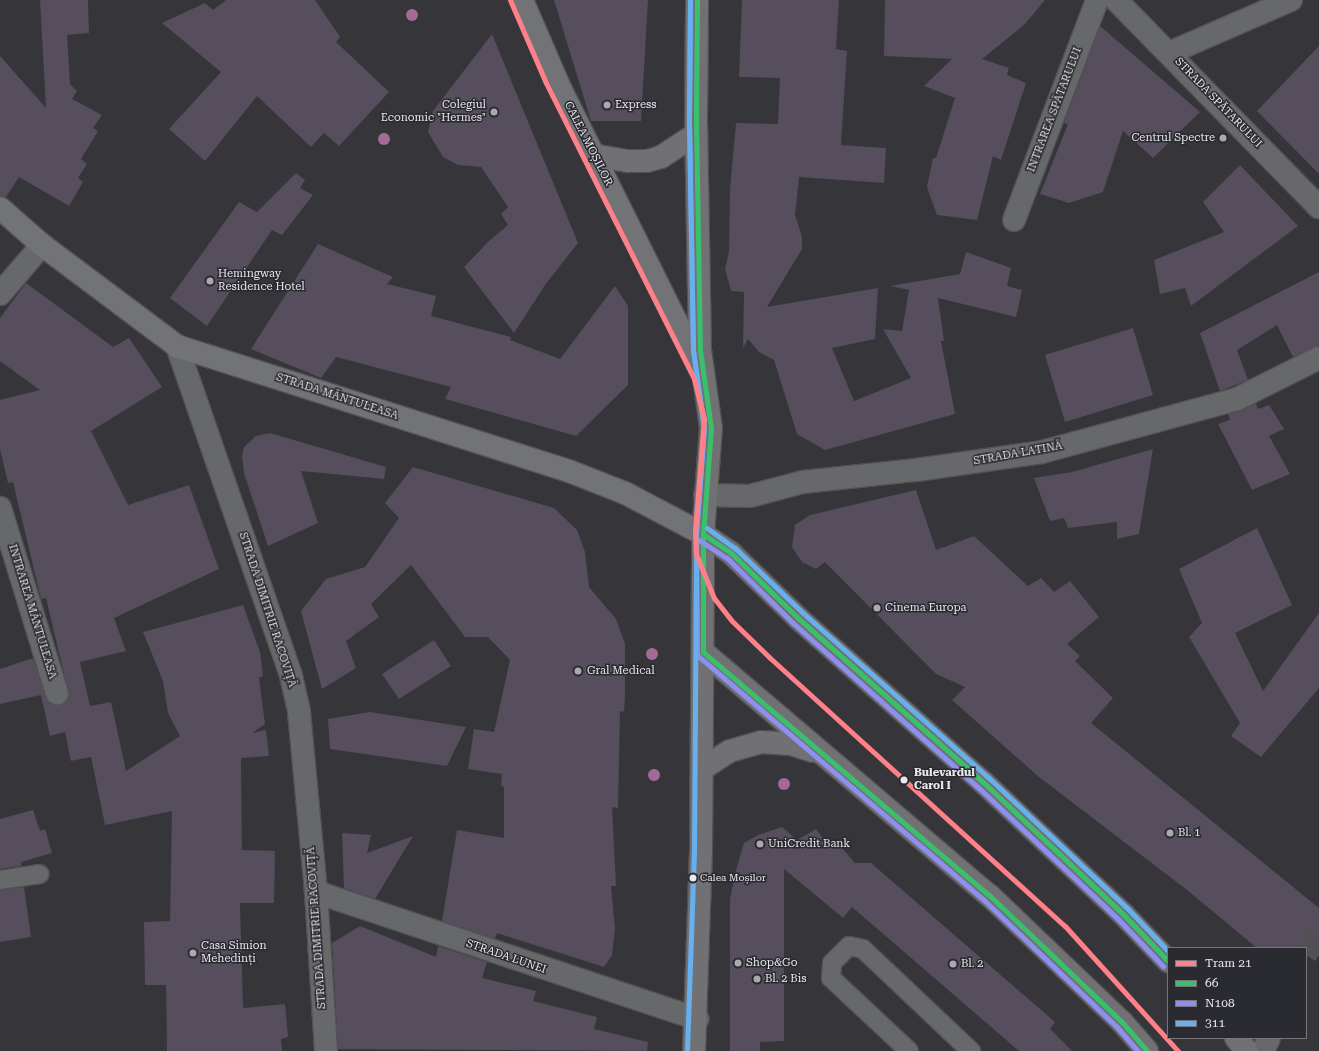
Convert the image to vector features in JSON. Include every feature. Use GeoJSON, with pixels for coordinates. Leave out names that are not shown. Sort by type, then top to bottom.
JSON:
{"type":"FeatureCollection","features":[{"type":"Feature","properties":{"kind":"main road"},"geometry":{"type":"LineString","coordinates":[[694,1051],[697,1019],[702,770],[703,534],[711,428],[710,408],[702,373],[696,134],[697,0]]}},
{"type":"Feature","properties":{"kind":"main road"},"geometry":{"type":"LineString","coordinates":[[593,155],[628,161],[647,161],[667,154],[696,134]]}},
{"type":"Feature","properties":{"kind":"main road"},"geometry":{"type":"LineString","coordinates":[[703,534],[731,553],[798,618],[984,783],[1124,915],[1167,960]]}},
{"type":"Feature","properties":{"kind":"main road"},"geometry":{"type":"LineString","coordinates":[[703,652],[819,753],[989,895],[1122,1022],[1147,1051]]}},
{"type":"Feature","properties":{"kind":"main road"},"geometry":{"type":"LineString","coordinates":[[702,770],[730,751],[761,742],[791,744],[819,753]]}},
{"type":"Feature","properties":{"kind":"main road"},"geometry":{"type":"LineString","coordinates":[[1237,1039],[1247,1051]]}},
{"type":"Feature","properties":{"kind":"street","name":"CALEA MOȘILOR"},"geometry":{"type":"LineString","coordinates":[[522,0],[561,90],[702,373]]}},
{"type":"Feature","properties":{"kind":"street","name":"INTRAREA SPĂTARULUI"},"geometry":{"type":"LineString","coordinates":[[1014,220],[1097,0]]}},
{"type":"Feature","properties":{"kind":"street","name":"STRADA SPĂTARULUI"},"geometry":{"type":"LineString","coordinates":[[1116,0],[1319,207]]}},
{"type":"Feature","properties":{"kind":"street"},"geometry":{"type":"LineString","coordinates":[[1169,53],[1291,0]]}},
{"type":"Feature","properties":{"kind":"street","name":"STRADA MÂNTULEASA"},"geometry":{"type":"LineString","coordinates":[[0,208],[42,245],[177,346],[569,471],[625,493],[703,534]]}},
{"type":"Feature","properties":{"kind":"street"},"geometry":{"type":"LineString","coordinates":[[0,294],[42,245]]}},
{"type":"Feature","properties":{"kind":"street","name":"STRADA DIMITRIE RACOVIȚĂ"},"geometry":{"type":"LineString","coordinates":[[177,346],[291,676],[299,712],[316,892],[326,1051]]}},
{"type":"Feature","properties":{"kind":"street","name":"STRADA LATINĂ"},"geometry":{"type":"LineString","coordinates":[[705,495],[750,496],[803,482],[916,470],[1042,452],[1237,399],[1319,358]]}},
{"type":"Feature","properties":{"kind":"street","name":"INTRAREA MÂNTULEASA"},"geometry":{"type":"LineString","coordinates":[[0,508],[57,693]]}},
{"type":"Feature","properties":{"kind":"street","name":"STRADA LUNEI"},"geometry":{"type":"LineString","coordinates":[[316,892],[697,1019]]}},
{"type":"Feature","properties":{"kind":"street"},"geometry":{"type":"LineString","coordinates":[[1263,1051],[1269,1039]]}},
{"type":"Feature","properties":{"kind":"lane"},"geometry":{"type":"LineString","coordinates":[[0,880],[40,874]]}},
{"type":"Feature","properties":{"kind":"lane"},"geometry":{"type":"LineString","coordinates":[[909,1051],[831,978],[832,962],[849,946],[863,949],[971,1051]]}},
{"type":"Feature","properties":{"kind":"building"},"geometry":{"type":"Polygon","coordinates":[[[40,0],[88,0],[89,33],[67,35],[70,84],[77,91],[72,99],[102,115],[93,128],[98,131],[81,159],[87,164],[78,178],[83,182],[69,206],[19,177],[6,197],[0,196],[0,56],[46,108],[40,0]]]}},
{"type":"Feature","properties":{"kind":"building"},"geometry":{"type":"Polygon","coordinates":[[[226,0],[315,0],[340,37],[336,42],[389,92],[339,146],[324,133],[311,147],[257,96],[205,161],[169,129],[221,72],[162,23],[205,3],[213,10],[226,0]]]}},
{"type":"Feature","properties":{"kind":"building"},"geometry":{"type":"Polygon","coordinates":[[[554,0],[648,0],[641,121],[591,121],[554,0]]]}},
{"type":"Feature","properties":{"kind":"building"},"geometry":{"type":"Polygon","coordinates":[[[742,0],[839,0],[836,49],[847,51],[841,145],[886,148],[884,183],[799,177],[795,215],[802,237],[802,249],[767,307],[878,288],[875,339],[832,348],[854,401],[911,378],[883,329],[902,331],[909,290],[890,286],[960,274],[966,252],[1011,268],[1007,286],[1022,290],[1016,317],[938,298],[944,341],[941,341],[955,414],[825,450],[797,434],[774,360],[759,352],[748,339],[743,348],[744,292],[731,291],[725,269],[729,252],[730,189],[736,123],[778,124],[780,78],[739,77],[742,0]]]}},
{"type":"Feature","properties":{"kind":"building"},"geometry":{"type":"Polygon","coordinates":[[[885,0],[1045,0],[1025,24],[982,59],[1009,68],[1007,75],[1026,83],[1001,160],[993,156],[977,220],[937,215],[927,187],[933,158],[936,158],[955,98],[924,86],[952,59],[884,56],[885,0]]]}},
{"type":"Feature","properties":{"kind":"building"},"geometry":{"type":"Polygon","coordinates":[[[1100,26],[1200,112],[1153,158],[1123,131],[1103,192],[1069,203],[1040,194],[1068,124],[1064,123],[1100,26]]]}},
{"type":"Feature","properties":{"kind":"building"},"geometry":{"type":"Polygon","coordinates":[[[492,34],[578,243],[545,285],[514,333],[464,267],[490,240],[508,225],[501,214],[508,207],[481,167],[458,165],[443,157],[428,132],[433,111],[492,34]]]}},
{"type":"Feature","properties":{"kind":"building"},"geometry":{"type":"Polygon","coordinates":[[[1319,46],[1319,174],[1257,111],[1319,46]]]}},
{"type":"Feature","properties":{"kind":"building"},"geometry":{"type":"Polygon","coordinates":[[[1240,165],[1298,226],[1191,306],[1185,288],[1160,294],[1154,260],[1224,232],[1203,202],[1240,165]]]}},
{"type":"Feature","properties":{"kind":"building"},"geometry":{"type":"Polygon","coordinates":[[[296,173],[305,180],[300,188],[313,195],[282,235],[272,230],[207,326],[170,298],[239,202],[257,212],[296,173]]]}},
{"type":"Feature","properties":{"kind":"building"},"geometry":{"type":"Polygon","coordinates":[[[318,244],[393,277],[387,284],[436,296],[431,316],[511,337],[510,340],[560,359],[615,286],[628,306],[628,385],[576,436],[445,399],[451,387],[336,357],[321,378],[251,349],[318,244]]]}},
{"type":"Feature","properties":{"kind":"building"},"geometry":{"type":"Polygon","coordinates":[[[1319,272],[1319,346],[1293,357],[1277,325],[1237,350],[1248,380],[1220,391],[1200,333],[1319,272]]]}},
{"type":"Feature","properties":{"kind":"building"},"geometry":{"type":"Polygon","coordinates":[[[26,283],[113,347],[129,338],[162,387],[91,431],[128,505],[189,485],[219,569],[114,618],[126,651],[80,662],[90,706],[111,702],[126,771],[180,736],[168,713],[163,681],[143,632],[243,605],[260,652],[263,676],[259,678],[265,724],[252,733],[266,730],[269,756],[241,758],[242,850],[275,851],[274,903],[240,903],[243,1008],[285,1004],[288,1037],[281,1039],[282,1051],[167,1051],[166,985],[145,985],[144,922],[170,921],[172,811],[105,825],[91,757],[71,761],[65,732],[50,736],[41,695],[0,704],[0,669],[33,658],[48,702],[61,705],[69,695],[46,598],[41,599],[13,482],[8,483],[0,449],[0,400],[40,390],[0,361],[0,318],[26,283]]]}},
{"type":"Feature","properties":{"kind":"building"},"geometry":{"type":"Polygon","coordinates":[[[1133,328],[1153,395],[1065,422],[1045,355],[1133,328]]]}},
{"type":"Feature","properties":{"kind":"building"},"geometry":{"type":"Polygon","coordinates":[[[1256,403],[1258,409],[1269,405],[1284,429],[1269,436],[1290,474],[1252,490],[1218,424],[1230,420],[1228,414],[1256,403]]]}},
{"type":"Feature","properties":{"kind":"building"},"geometry":{"type":"Polygon","coordinates":[[[270,433],[386,467],[384,479],[301,471],[318,523],[268,546],[244,473],[242,456],[244,447],[256,436],[270,433]]]}},
{"type":"Feature","properties":{"kind":"building"},"geometry":{"type":"Polygon","coordinates":[[[1153,449],[1139,534],[1117,539],[1117,522],[1068,528],[1064,518],[1050,521],[1034,478],[1072,472],[1153,449]]]}},
{"type":"Feature","properties":{"kind":"building"},"geometry":{"type":"Polygon","coordinates":[[[413,467],[554,508],[577,530],[585,552],[589,587],[616,619],[625,644],[625,697],[624,712],[620,711],[618,808],[612,807],[616,886],[611,886],[615,929],[612,955],[604,967],[497,933],[495,939],[442,921],[457,830],[504,838],[504,787],[501,786],[502,774],[468,769],[474,729],[494,732],[510,660],[488,637],[465,637],[411,565],[371,604],[379,617],[346,641],[356,668],[322,689],[301,611],[326,579],[365,567],[399,518],[385,503],[413,467]]]}},
{"type":"Feature","properties":{"kind":"building"},"geometry":{"type":"Polygon","coordinates":[[[916,490],[936,550],[974,536],[1028,586],[1041,578],[1054,592],[1070,581],[1099,617],[1067,644],[1080,656],[1075,661],[1113,698],[1091,723],[1319,908],[1319,948],[1256,947],[1187,890],[1039,777],[952,700],[965,687],[936,674],[825,562],[816,569],[802,562],[792,547],[795,525],[810,515],[916,490]]]}},
{"type":"Feature","properties":{"kind":"building"},"geometry":{"type":"Polygon","coordinates":[[[1257,528],[1292,605],[1235,633],[1263,691],[1319,613],[1319,688],[1261,757],[1231,736],[1240,723],[1189,637],[1202,623],[1179,569],[1257,528]]]}},
{"type":"Feature","properties":{"kind":"building"},"geometry":{"type":"Polygon","coordinates":[[[434,640],[451,666],[399,699],[382,674],[434,640]]]}},
{"type":"Feature","properties":{"kind":"building"},"geometry":{"type":"Polygon","coordinates":[[[370,712],[466,727],[447,766],[330,749],[328,719],[370,712]]]}},
{"type":"Feature","properties":{"kind":"building"},"geometry":{"type":"Polygon","coordinates":[[[33,810],[40,831],[45,829],[52,853],[21,862],[21,866],[0,869],[0,819],[33,810]]]}},
{"type":"Feature","properties":{"kind":"building"},"geometry":{"type":"Polygon","coordinates":[[[782,827],[797,840],[816,829],[827,844],[841,847],[855,863],[871,863],[1055,1022],[1050,1029],[1072,1051],[1019,1051],[852,907],[843,918],[784,869],[784,1041],[760,1042],[760,1051],[730,1051],[730,899],[736,870],[744,843],[758,835],[782,827]]]}},
{"type":"Feature","properties":{"kind":"building"},"geometry":{"type":"Polygon","coordinates":[[[342,833],[371,835],[367,853],[413,836],[375,899],[344,888],[342,833]]]}},
{"type":"Feature","properties":{"kind":"building"},"geometry":{"type":"Polygon","coordinates":[[[24,887],[31,937],[0,942],[0,890],[24,887]]]}},
{"type":"Feature","properties":{"kind":"building"},"geometry":{"type":"Polygon","coordinates":[[[360,926],[436,957],[438,946],[487,962],[482,978],[536,991],[533,1001],[597,1017],[594,1029],[648,1042],[647,1051],[338,1049],[332,943],[360,926]]]}},
{"type":"Feature","properties":{"kind":"tunnel"},"geometry":{"type":"LineString","coordinates":[[1307,953],[1319,935]]}},
{"type":"Feature","properties":{"kind":"tram line","name":"21"},"geometry":{"type":"LineString","coordinates":[[510,0],[546,83],[694,379],[704,419],[695,530],[696,554],[714,598],[732,621],[769,657],[1065,926],[1167,1039]]}},
{"type":"Feature","properties":{"kind":"tram line","name":"21"},"geometry":{"type":"LineString","coordinates":[[1167,1039],[1178,1051]]}},
{"type":"Feature","properties":{"kind":"transit line","name":"N108"},"geometry":{"type":"LineString","coordinates":[[690,0],[689,122],[693,350],[704,428],[696,534],[697,655],[984,900],[1117,1027],[1138,1051]]}},
{"type":"Feature","properties":{"kind":"transit line","name":"311"},"geometry":{"type":"LineString","coordinates":[[687,1051],[694,850],[696,534],[704,428],[693,350],[689,122],[690,0]]}},
{"type":"Feature","properties":{"kind":"transit line","name":"66"},"geometry":{"type":"LineString","coordinates":[[697,0],[696,122],[700,350],[711,428],[703,534],[703,652],[989,895],[1122,1022],[1147,1051]]}},
{"type":"Feature","properties":{"kind":"transit line","name":"311"},"geometry":{"type":"LineString","coordinates":[[707,528],[735,548],[803,613],[989,778],[1129,910],[1167,950]]}},
{"type":"Feature","properties":{"kind":"transit line","name":"66"},"geometry":{"type":"LineString","coordinates":[[703,534],[731,553],[798,618],[984,783],[1124,915],[1167,960]]}},
{"type":"Feature","properties":{"kind":"transit line","name":"N108"},"geometry":{"type":"LineString","coordinates":[[699,540],[727,558],[793,623],[979,788],[1119,920],[1163,966]]}},
{"type":"Feature","properties":{"kind":"place","name":"Express"},"geometry":{"type":"Point","coordinates":[607,105]}},
{"type":"Feature","properties":{"kind":"place","name":"Colegiul Economic \"Hermes\""},"geometry":{"type":"Point","coordinates":[494,112]}},
{"type":"Feature","properties":{"kind":"place","name":"Centrul Spectre"},"geometry":{"type":"Point","coordinates":[1223,138]}},
{"type":"Feature","properties":{"kind":"place","name":"Hemingway Residence Hotel"},"geometry":{"type":"Point","coordinates":[210,281]}},
{"type":"Feature","properties":{"kind":"place","name":"Cinema Europa"},"geometry":{"type":"Point","coordinates":[877,608]}},
{"type":"Feature","properties":{"kind":"place","name":"Gral Medical"},"geometry":{"type":"Point","coordinates":[578,671]}},
{"type":"Feature","properties":{"kind":"place","name":"Bulevardul Carol I"},"geometry":{"type":"Point","coordinates":[904,780]}},
{"type":"Feature","properties":{"kind":"place","name":"Bl. 1"},"geometry":{"type":"Point","coordinates":[1170,833]}},
{"type":"Feature","properties":{"kind":"place","name":"UniCredit Bank"},"geometry":{"type":"Point","coordinates":[760,844]}},
{"type":"Feature","properties":{"kind":"place","name":"Calea Moșilor"},"geometry":{"type":"Point","coordinates":[693,878]}},
{"type":"Feature","properties":{"kind":"place","name":"Casa Simion Mehedinți"},"geometry":{"type":"Point","coordinates":[193,953]}},
{"type":"Feature","properties":{"kind":"place","name":"Shop&Go"},"geometry":{"type":"Point","coordinates":[738,963]}},
{"type":"Feature","properties":{"kind":"place","name":"Bl. 2"},"geometry":{"type":"Point","coordinates":[953,964]}},
{"type":"Feature","properties":{"kind":"place","name":"Bl. 2 Bis"},"geometry":{"type":"Point","coordinates":[757,979]}}]}
